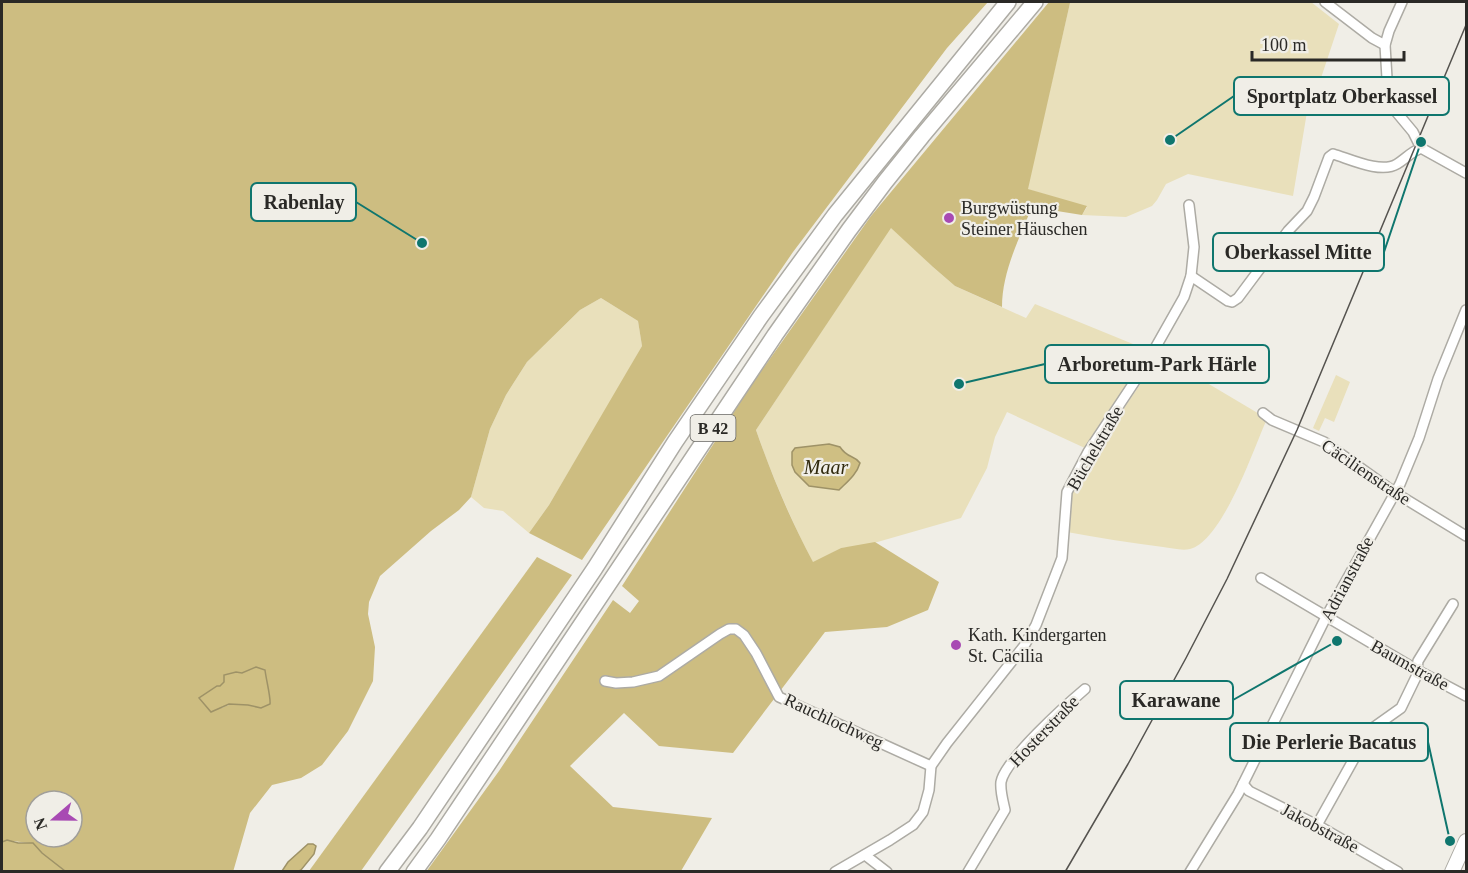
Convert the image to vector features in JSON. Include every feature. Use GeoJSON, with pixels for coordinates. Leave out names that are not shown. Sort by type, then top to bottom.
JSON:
{"type":"FeatureCollection","features":[{"type":"Feature","properties":{"kind":"highway","name":"B 42"},"geometry":{"type":"LineString","coordinates":[[387,872],[447,789],[595,568],[675,442],[761,316],[835,215],[1008,2]]}},
{"type":"Feature","properties":{"kind":"highway","name":"B 42"},"geometry":{"type":"LineString","coordinates":[[414,872],[769,344],[849,230],[922,136],[1035,2]]}},
{"type":"Feature","properties":{"kind":"main road"},"geometry":{"type":"LineString","coordinates":[[1452,872],[1467,841]]}},
{"type":"Feature","properties":{"kind":"street"},"geometry":{"type":"LineString","coordinates":[[1325,2],[1372,38],[1385,45]]}},
{"type":"Feature","properties":{"kind":"street"},"geometry":{"type":"LineString","coordinates":[[1402,2],[1385,45],[1388,95],[1393,108],[1413,132],[1421,148],[1467,173]]}},
{"type":"Feature","properties":{"kind":"street"},"geometry":{"type":"LineString","coordinates":[[1191,276],[1232,302],[1238,298],[1287,231],[1307,211],[1329,157],[1333,154],[1374,167],[1386,167],[1395,165],[1421,148]]}},
{"type":"Feature","properties":{"kind":"street","name":"Büchelstraße"},"geometry":{"type":"LineString","coordinates":[[835,872],[913,825],[922,812],[929,790],[931,766],[1023,646],[1036,625],[1062,558],[1067,492],[1088,452],[1145,366],[1184,297],[1191,276],[1194,247],[1189,205]]}},
{"type":"Feature","properties":{"kind":"street","name":"Adrianstraße"},"geometry":{"type":"LineString","coordinates":[[1190,872],[1238,794],[1326,616],[1400,484],[1419,438],[1438,379],[1467,309]]}},
{"type":"Feature","properties":{"kind":"street","name":"Cäcilienstraße"},"geometry":{"type":"LineString","coordinates":[[1263,413],[1272,420],[1324,442],[1395,492],[1467,536]]}},
{"type":"Feature","properties":{"kind":"street","name":"Baumstraße"},"geometry":{"type":"LineString","coordinates":[[1261,578],[1417,670],[1467,696]]}},
{"type":"Feature","properties":{"kind":"street"},"geometry":{"type":"LineString","coordinates":[[1317,825],[1370,730],[1401,708],[1416,677],[1419,661],[1453,604]]}},
{"type":"Feature","properties":{"kind":"street","name":"Rauchlochweg"},"geometry":{"type":"LineString","coordinates":[[605,681],[633,682],[659,676],[720,634],[729,629],[736,630],[744,635],[756,653],[779,697],[931,766]]}},
{"type":"Feature","properties":{"kind":"street","name":"Hosterstraße"},"geometry":{"type":"LineString","coordinates":[[968,872],[1005,810],[1001,791],[1001,781],[1004,775],[1022,750],[1085,689]]}},
{"type":"Feature","properties":{"kind":"street","name":"Jakobstraße"},"geometry":{"type":"LineString","coordinates":[[1242,784],[1249,791],[1317,825],[1398,872]]}},
{"type":"Feature","properties":{"kind":"street"},"geometry":{"type":"LineString","coordinates":[[865,855],[887,872]]}},
{"type":"Feature","properties":{"kind":"shaded area"},"geometry":{"type":"Polygon","coordinates":[[[2,2],[988,2],[947,48],[793,252],[582,560],[529,533],[549,505],[642,346],[638,321],[601,298],[580,310],[527,362],[506,395],[490,429],[471,497],[459,510],[431,531],[380,576],[369,602],[368,614],[375,647],[373,681],[348,731],[322,765],[301,778],[272,785],[250,813],[233,872],[65,871],[38,849],[84,849],[84,789],[24,789],[24,842],[2,842],[2,2]],[[256,667],[242,673],[224,675],[224,682],[220,686],[222,708],[233,704],[270,704],[265,670],[256,667]]]}},
{"type":"Feature","properties":{"kind":"shaded area"},"geometry":{"type":"Polygon","coordinates":[[[1049,2],[1072,2],[1028,189],[1087,206],[1082,215],[1032,207],[1008,268],[1002,307],[955,286],[891,228],[756,430],[782,497],[813,562],[841,548],[875,542],[939,582],[928,610],[887,627],[825,632],[733,753],[659,746],[624,713],[570,766],[613,807],[712,818],[681,871],[426,872],[499,771],[613,600],[630,613],[639,601],[622,586],[752,384],[871,216],[1049,2]]]}},
{"type":"Feature","properties":{"kind":"shaded area"},"geometry":{"type":"Polygon","coordinates":[[[1072,2],[1311,2],[1339,24],[1312,105],[1308,106],[1293,196],[1188,174],[1166,184],[1152,206],[1126,217],[1082,215],[1087,207],[1027,189],[1072,2]]]}},
{"type":"Feature","properties":{"kind":"shaded area"},"geometry":{"type":"Polygon","coordinates":[[[891,227],[955,286],[1026,318],[1035,304],[1133,344],[1124,362],[1140,370],[1087,449],[1007,412],[995,437],[987,468],[961,518],[867,545],[841,548],[813,563],[782,498],[756,430],[891,227]]]}},
{"type":"Feature","properties":{"kind":"shaded area"},"geometry":{"type":"Polygon","coordinates":[[[601,298],[638,321],[642,346],[549,505],[529,533],[503,511],[484,508],[471,497],[490,429],[506,395],[527,362],[580,310],[601,298]]]}},
{"type":"Feature","properties":{"kind":"shaded area"},"geometry":{"type":"Polygon","coordinates":[[[1160,355],[1261,415],[1266,421],[1245,473],[1225,513],[1214,530],[1202,542],[1184,550],[1067,532],[1071,490],[1160,355]]]}},
{"type":"Feature","properties":{"kind":"shaded area"},"geometry":{"type":"Polygon","coordinates":[[[1336,375],[1350,382],[1334,422],[1325,418],[1319,431],[1313,428],[1336,375]]]}},
{"type":"Feature","properties":{"kind":"shaded area"},"geometry":{"type":"Polygon","coordinates":[[[537,557],[572,575],[361,871],[309,871],[537,557]]]}},
{"type":"Feature","properties":{"kind":"water","name":"Maar"},"geometry":{"type":"Polygon","coordinates":[[[829,444],[840,447],[860,463],[854,474],[839,490],[809,486],[795,472],[792,465],[792,452],[795,448],[829,444]]]}},
{"type":"Feature","properties":{"kind":"water"},"geometry":{"type":"Polygon","coordinates":[[[256,667],[265,670],[270,704],[261,708],[229,704],[211,712],[199,698],[220,686],[224,682],[224,675],[242,673],[256,667]]]}},
{"type":"Feature","properties":{"kind":"water"},"geometry":{"type":"Polygon","coordinates":[[[7,840],[24,843],[24,849],[38,849],[65,871],[2,871],[2,842],[7,840]]]}},
{"type":"Feature","properties":{"kind":"water"},"geometry":{"type":"Polygon","coordinates":[[[308,844],[316,846],[314,854],[301,870],[282,871],[288,862],[308,844]]]}},
{"type":"Feature","properties":{"kind":"tram line"},"geometry":{"type":"LineString","coordinates":[[1065,872],[1128,764],[1227,579],[1297,430],[1466,25]]}},
{"type":"Feature","properties":{"kind":"place","name":"Sportplatz Oberkassel"},"geometry":{"type":"Point","coordinates":[1170,140]}},
{"type":"Feature","properties":{"kind":"place","name":"Oberkassel Mitte"},"geometry":{"type":"Point","coordinates":[1421,142]}},
{"type":"Feature","properties":{"kind":"place","name":"Burgwüstung Steiner Häuschen"},"geometry":{"type":"Point","coordinates":[949,218]}},
{"type":"Feature","properties":{"kind":"place","name":"Rabenlay"},"geometry":{"type":"Point","coordinates":[422,243]}},
{"type":"Feature","properties":{"kind":"place","name":"Arboretum-Park Härle"},"geometry":{"type":"Point","coordinates":[959,384]}},
{"type":"Feature","properties":{"kind":"place","name":"Karawane"},"geometry":{"type":"Point","coordinates":[1337,641]}},
{"type":"Feature","properties":{"kind":"place","name":"Kath. Kindergarten St. Cäcilia"},"geometry":{"type":"Point","coordinates":[956,645]}},
{"type":"Feature","properties":{"kind":"place","name":"Die Perlerie Bacatus"},"geometry":{"type":"Point","coordinates":[1450,841]}}]}
